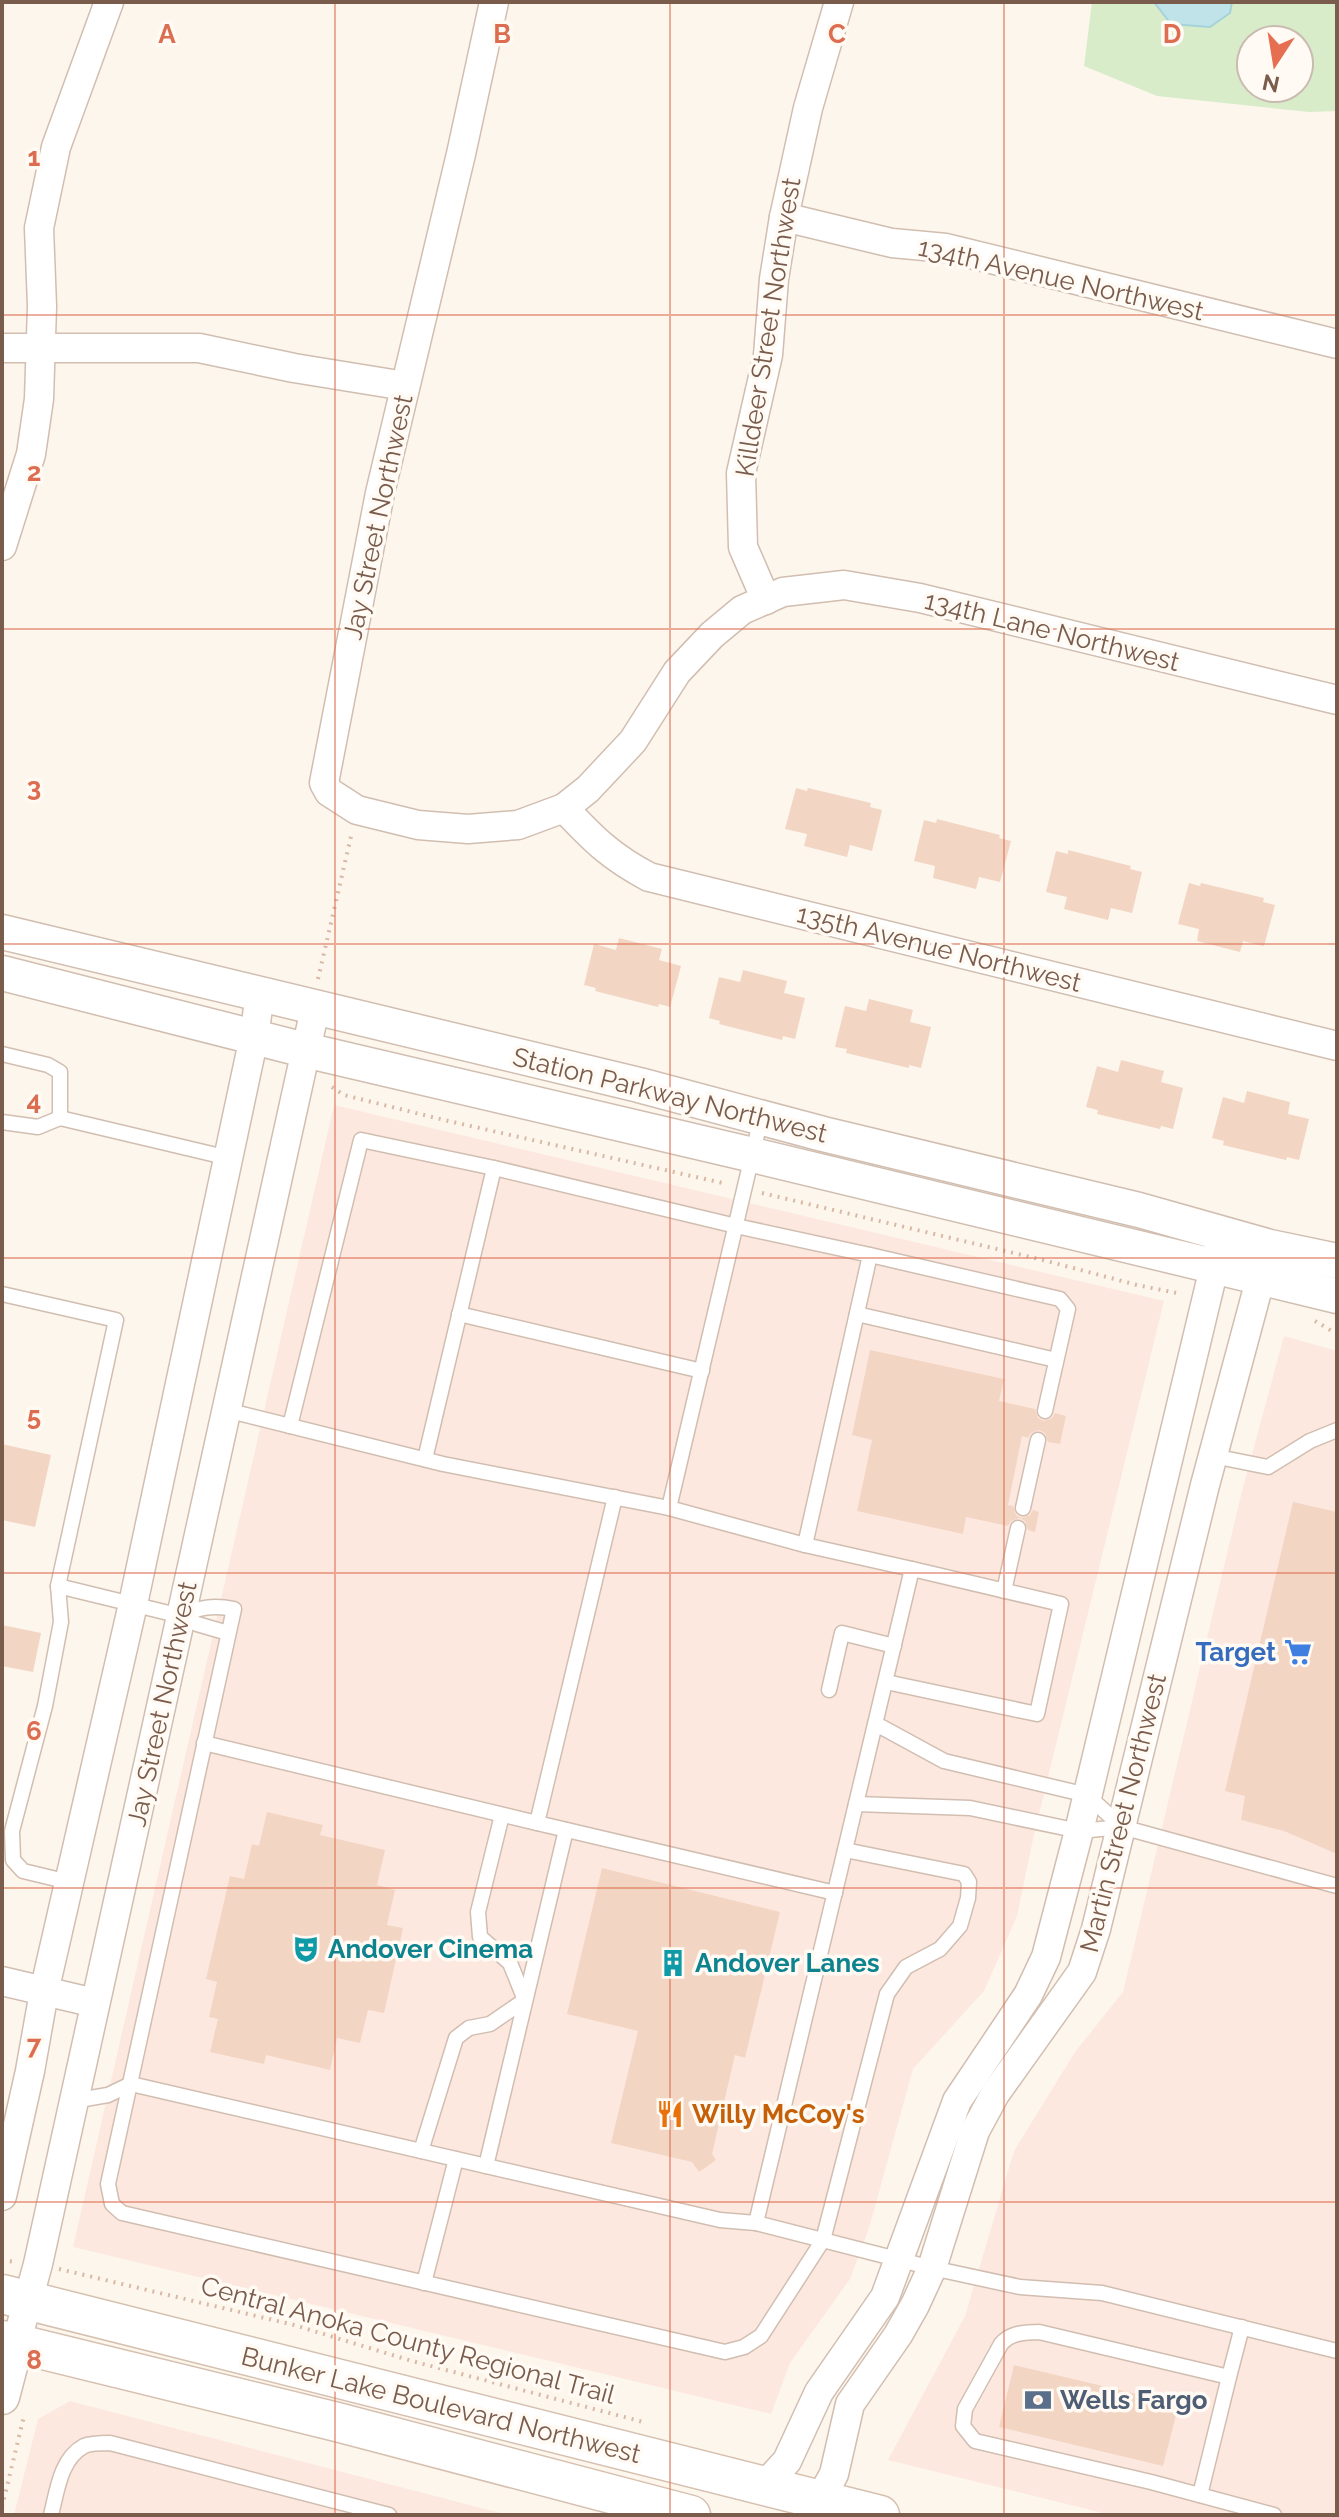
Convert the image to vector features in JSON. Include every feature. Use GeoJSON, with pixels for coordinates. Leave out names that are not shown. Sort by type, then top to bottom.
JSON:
{"type":"FeatureCollection","features":[{"type":"Feature","properties":{"kind":"main road","name":"Bunker Lake Boulevard Northwest"},"geometry":{"type":"LineString","coordinates":[[15,2298],[764,2486],[815,2507],[880,2515]]}},
{"type":"Feature","properties":{"kind":"main road","name":"Bunker Lake Boulevard Northwest"},"geometry":{"type":"LineString","coordinates":[[9,2342],[337,2422],[691,2515]]}},
{"type":"Feature","properties":{"kind":"street"},"geometry":{"type":"LineString","coordinates":[[2,546],[31,454],[39,399],[39,228],[56,147],[109,2]]}},
{"type":"Feature","properties":{"kind":"street","name":"Jay Street Northwest"},"geometry":{"type":"LineString","coordinates":[[494,2],[380,493],[324,783],[329,792],[357,810],[418,825],[468,829],[518,825],[564,808]]}},
{"type":"Feature","properties":{"kind":"street","name":"Killdeer Street Northwest"},"geometry":{"type":"LineString","coordinates":[[766,600],[743,547],[741,473],[768,355],[774,279],[784,217],[808,108],[839,2]]}},
{"type":"Feature","properties":{"kind":"street","name":"134th Avenue Northwest"},"geometry":{"type":"LineString","coordinates":[[784,217],[892,243],[946,248],[1337,344]]}},
{"type":"Feature","properties":{"kind":"street"},"geometry":{"type":"LineString","coordinates":[[2,348],[199,348],[294,368],[405,386]]}},
{"type":"Feature","properties":{"kind":"street","name":"134th Lane Northwest"},"geometry":{"type":"LineString","coordinates":[[766,600],[783,592],[844,585],[920,598],[1337,700]]}},
{"type":"Feature","properties":{"kind":"street"},"geometry":{"type":"LineString","coordinates":[[564,808],[593,784],[633,741],[677,672],[703,644],[742,610],[766,600]]}},
{"type":"Feature","properties":{"kind":"street","name":"135th Avenue Northwest"},"geometry":{"type":"LineString","coordinates":[[564,808],[598,844],[619,861],[649,877],[1337,1046]]}},
{"type":"Feature","properties":{"kind":"street","name":"Station Parkway Northwest"},"geometry":{"type":"LineString","coordinates":[[2,932],[260,994],[316,1001],[761,1118],[1222,1233],[1325,1308]]}},
{"type":"Feature","properties":{"kind":"street","name":"Station Parkway Northwest"},"geometry":{"type":"LineString","coordinates":[[2,973],[305,1050],[1214,1266],[1337,1261]]}},
{"type":"Feature","properties":{"kind":"street","name":"Jay Street Northwest"},"geometry":{"type":"LineString","coordinates":[[2,2196],[44,1992],[133,1604],[229,1158],[260,994]]}},
{"type":"Feature","properties":{"kind":"street","name":"Jay Street Northwest"},"geometry":{"type":"LineString","coordinates":[[13,2405],[9,2342],[15,2298],[38,2264],[316,1001]]}},
{"type":"Feature","properties":{"kind":"street","name":"Martin Street Northwest"},"geometry":{"type":"LineString","coordinates":[[764,2486],[787,2461],[819,2392],[885,2297],[957,2101],[1028,1995],[1046,1957],[1222,1233]]}},
{"type":"Feature","properties":{"kind":"street","name":"Martin Street Northwest"},"geometry":{"type":"LineString","coordinates":[[815,2507],[834,2474],[850,2404],[898,2335],[932,2268],[975,2131],[995,2094],[1082,1972],[1096,1929],[1213,1456],[1265,1262]]}},
{"type":"Feature","properties":{"kind":"street"},"geometry":{"type":"LineString","coordinates":[[2,1981],[95,2003]]}},
{"type":"Feature","properties":{"kind":"lane"},"geometry":{"type":"LineString","coordinates":[[2,1054],[48,1065],[60,1072],[60,1118]]}},
{"type":"Feature","properties":{"kind":"lane"},"geometry":{"type":"LineString","coordinates":[[2,1122],[38,1127],[60,1118],[229,1158]]}},
{"type":"Feature","properties":{"kind":"lane"},"geometry":{"type":"LineString","coordinates":[[669,1508],[761,1118]]}},
{"type":"Feature","properties":{"kind":"lane"},"geometry":{"type":"LineString","coordinates":[[290,1426],[361,1140],[1060,1299],[1068,1309],[1045,1411]]}},
{"type":"Feature","properties":{"kind":"lane"},"geometry":{"type":"LineString","coordinates":[[425,1459],[494,1168]]}},
{"type":"Feature","properties":{"kind":"lane"},"geometry":{"type":"LineString","coordinates":[[805,1545],[870,1255]]}},
{"type":"Feature","properties":{"kind":"lane"},"geometry":{"type":"LineString","coordinates":[[2,1294],[116,1320],[58,1586],[61,1622],[45,1706],[12,1831],[13,1860],[23,1871],[69,1882]]}},
{"type":"Feature","properties":{"kind":"lane"},"geometry":{"type":"LineString","coordinates":[[459,1314],[702,1371]]}},
{"type":"Feature","properties":{"kind":"lane"},"geometry":{"type":"LineString","coordinates":[[857,1314],[1056,1360]]}},
{"type":"Feature","properties":{"kind":"lane"},"geometry":{"type":"LineString","coordinates":[[226,1410],[425,1459],[669,1508],[805,1545],[1061,1604],[1037,1714],[886,1682]]}},
{"type":"Feature","properties":{"kind":"lane"},"geometry":{"type":"LineString","coordinates":[[1213,1456],[1268,1467],[1310,1441],[1337,1430]]}},
{"type":"Feature","properties":{"kind":"lane"},"geometry":{"type":"LineString","coordinates":[[1023,1508],[1038,1440]]}},
{"type":"Feature","properties":{"kind":"lane"},"geometry":{"type":"LineString","coordinates":[[537,1823],[615,1497]]}},
{"type":"Feature","properties":{"kind":"lane"},"geometry":{"type":"LineString","coordinates":[[1004,1591],[1018,1528]]}},
{"type":"Feature","properties":{"kind":"lane"},"geometry":{"type":"LineString","coordinates":[[756,2223],[912,1569]]}},
{"type":"Feature","properties":{"kind":"lane"},"geometry":{"type":"LineString","coordinates":[[58,1586],[181,1616],[228,1633]]}},
{"type":"Feature","properties":{"kind":"lane"},"geometry":{"type":"LineString","coordinates":[[181,1616],[205,1607],[234,1609],[108,2184],[112,2204],[122,2213],[725,2352],[744,2347],[761,2336],[823,2240],[887,1994],[906,1967],[940,1949],[960,1926],[968,1898],[969,1882],[964,1874],[845,1850]]}},
{"type":"Feature","properties":{"kind":"lane"},"geometry":{"type":"LineString","coordinates":[[829,1690],[842,1633],[894,1646]]}},
{"type":"Feature","properties":{"kind":"lane"},"geometry":{"type":"LineString","coordinates":[[876,1724],[944,1761],[1087,1795],[1122,1827]]}},
{"type":"Feature","properties":{"kind":"lane"},"geometry":{"type":"LineString","coordinates":[[204,1743],[835,1893]]}},
{"type":"Feature","properties":{"kind":"lane"},"geometry":{"type":"LineString","coordinates":[[856,1804],[970,1808],[1079,1831],[1122,1827],[1337,1886]]}},
{"type":"Feature","properties":{"kind":"lane"},"geometry":{"type":"LineString","coordinates":[[502,1815],[478,1912],[480,1937],[510,1963],[525,2000]]}},
{"type":"Feature","properties":{"kind":"lane"},"geometry":{"type":"LineString","coordinates":[[486,2166],[566,1830]]}},
{"type":"Feature","properties":{"kind":"lane"},"geometry":{"type":"LineString","coordinates":[[421,2151],[456,2038],[469,2028],[490,2024],[525,2000]]}},
{"type":"Feature","properties":{"kind":"lane"},"geometry":{"type":"LineString","coordinates":[[73,2101],[108,2095],[131,2084],[720,2220],[756,2223],[932,2268],[1020,2287],[1102,2293],[1337,2351]]}},
{"type":"Feature","properties":{"kind":"lane"},"geometry":{"type":"LineString","coordinates":[[424,2283],[456,2159]]}},
{"type":"Feature","properties":{"kind":"lane"},"geometry":{"type":"LineString","coordinates":[[1200,2495],[1242,2327]]}},
{"type":"Feature","properties":{"kind":"lane"},"geometry":{"type":"LineString","coordinates":[[1229,2377],[1039,2332],[1014,2334],[1001,2344],[965,2409],[963,2426],[975,2441],[1274,2515]]}},
{"type":"Feature","properties":{"kind":"lane"},"geometry":{"type":"LineString","coordinates":[[51,2515],[60,2479],[69,2459],[85,2445],[110,2443],[389,2515]]}},
{"type":"Feature","properties":{"kind":"path"},"geometry":{"type":"LineString","coordinates":[[316,1001],[318,979],[357,810]]}},
{"type":"Feature","properties":{"kind":"path"},"geometry":{"type":"LineString","coordinates":[[1325,1308],[1337,1334]]}},
{"type":"Feature","properties":{"kind":"path","name":"Central Anoka County Regional Trail"},"geometry":{"type":"LineString","coordinates":[[38,2264],[294,2325],[412,2361],[649,2423]]}},
{"type":"Feature","properties":{"kind":"path"},"geometry":{"type":"LineString","coordinates":[[2,2507],[13,2405]]}},
{"type":"Feature","properties":{"kind":"shaded area"},"geometry":{"type":"Polygon","coordinates":[[[334,1105],[1164,1301],[1017,1916],[984,1991],[913,2069],[869,2228],[850,2279],[790,2363],[771,2414],[73,2247],[334,1105]]]}},
{"type":"Feature","properties":{"kind":"shaded area"},"geometry":{"type":"Polygon","coordinates":[[[1284,1336],[1337,1351],[1337,2515],[1111,2515],[888,2460],[965,2316],[1014,2151],[1075,2052],[1123,1992],[1241,1495],[1284,1336]]]}},
{"type":"Feature","properties":{"kind":"shaded area"},"geometry":{"type":"Polygon","coordinates":[[[70,2401],[508,2515],[14,2515],[38,2419],[70,2401]]]}},
{"type":"Feature","properties":{"kind":"green space"},"geometry":{"type":"Polygon","coordinates":[[[1092,2],[1337,2],[1337,111],[1309,112],[1157,96],[1084,66],[1092,2]]]}},
{"type":"Feature","properties":{"kind":"water"},"geometry":{"type":"Polygon","coordinates":[[[1154,2],[1232,2],[1230,13],[1210,27],[1171,24],[1154,2]]]}},
{"type":"Feature","properties":{"kind":"building"},"geometry":{"type":"Polygon","coordinates":[[[796,788],[871,803],[870,807],[882,810],[872,851],[850,845],[847,857],[804,846],[807,834],[785,829],[796,788]]]}},
{"type":"Feature","properties":{"kind":"building"},"geometry":{"type":"Polygon","coordinates":[[[937,819],[1000,835],[999,838],[1011,841],[1000,882],[979,877],[976,889],[933,878],[935,866],[914,861],[924,820],[936,823],[937,819]]]}},
{"type":"Feature","properties":{"kind":"building"},"geometry":{"type":"Polygon","coordinates":[[[1068,850],[1131,866],[1130,869],[1142,872],[1132,913],[1111,908],[1108,920],[1064,909],[1067,897],[1046,892],[1056,851],[1068,854],[1068,850]]]}},
{"type":"Feature","properties":{"kind":"building"},"geometry":{"type":"Polygon","coordinates":[[[1189,883],[1264,898],[1263,902],[1275,905],[1264,946],[1243,941],[1240,952],[1197,941],[1199,929],[1178,924],[1189,883]]]}},
{"type":"Feature","properties":{"kind":"building"},"geometry":{"type":"Polygon","coordinates":[[[619,938],[662,949],[659,960],[681,966],[670,1007],[659,1004],[658,1007],[595,991],[596,988],[584,985],[594,944],[616,950],[619,938]]]}},
{"type":"Feature","properties":{"kind":"building"},"geometry":{"type":"Polygon","coordinates":[[[743,970],[787,981],[784,993],[805,998],[795,1039],[783,1036],[782,1040],[719,1024],[720,1021],[709,1018],[719,977],[740,982],[743,970]]]}},
{"type":"Feature","properties":{"kind":"building"},"geometry":{"type":"Polygon","coordinates":[[[869,999],[913,1010],[910,1022],[931,1027],[921,1068],[846,1053],[847,1049],[835,1047],[845,1006],[866,1011],[869,999]]]}},
{"type":"Feature","properties":{"kind":"building"},"geometry":{"type":"Polygon","coordinates":[[[1121,1060],[1164,1071],[1161,1082],[1183,1088],[1173,1129],[1161,1126],[1160,1129],[1097,1114],[1098,1110],[1086,1107],[1097,1066],[1118,1072],[1121,1060]]]}},
{"type":"Feature","properties":{"kind":"building"},"geometry":{"type":"Polygon","coordinates":[[[1247,1091],[1290,1102],[1288,1114],[1309,1119],[1299,1160],[1287,1157],[1286,1160],[1223,1145],[1224,1141],[1212,1138],[1223,1097],[1244,1103],[1247,1091]]]}},
{"type":"Feature","properties":{"kind":"building"},"geometry":{"type":"Polygon","coordinates":[[[870,1350],[1004,1379],[999,1401],[1035,1409],[1038,1418],[1044,1421],[1055,1413],[1066,1416],[1060,1444],[1048,1442],[1045,1433],[1039,1430],[1028,1438],[1022,1436],[1008,1505],[1013,1506],[1016,1515],[1022,1518],[1033,1510],[1039,1512],[1035,1532],[1028,1530],[1025,1521],[1019,1518],[1008,1526],[966,1517],[963,1534],[857,1511],[872,1440],[852,1435],[870,1350]]]}},
{"type":"Feature","properties":{"kind":"building"},"geometry":{"type":"Polygon","coordinates":[[[2,1444],[51,1455],[35,1527],[2,1520],[2,1444]]]}},
{"type":"Feature","properties":{"kind":"building","name":"Target"},"geometry":{"type":"Polygon","coordinates":[[[1293,1502],[1337,1512],[1337,1854],[1284,1831],[1241,1820],[1245,1796],[1225,1791],[1293,1502]]]}},
{"type":"Feature","properties":{"kind":"building"},"geometry":{"type":"Polygon","coordinates":[[[2,1625],[41,1633],[33,1672],[2,1666],[2,1625]]]}},
{"type":"Feature","properties":{"kind":"building","name":"Andover Cinema"},"geometry":{"type":"Polygon","coordinates":[[[267,1812],[323,1825],[320,1835],[385,1850],[377,1885],[395,1890],[387,1925],[403,1928],[384,2013],[368,2010],[360,2043],[337,2038],[330,2070],[266,2055],[264,2064],[210,2052],[218,2019],[209,2017],[217,1982],[206,1979],[230,1876],[244,1879],[252,1844],[259,1846],[267,1812]]]}},
{"type":"Feature","properties":{"kind":"building","name":"Andover Lanes"},"geometry":{"type":"Polygon","coordinates":[[[602,1868],[780,1912],[745,2058],[735,2055],[712,2154],[716,2160],[699,2172],[692,2162],[611,2143],[638,2031],[567,2014],[602,1868]]]}},
{"type":"Feature","properties":{"kind":"building"},"geometry":{"type":"Polygon","coordinates":[[[1014,2365],[1179,2404],[1163,2466],[999,2427],[1014,2365]]]}},
{"type":"Feature","properties":{"kind":"place","name":"Target"},"geometry":{"type":"Point","coordinates":[1298,1652]}},
{"type":"Feature","properties":{"kind":"place","name":"Andover Cinema"},"geometry":{"type":"Point","coordinates":[306,1949]}},
{"type":"Feature","properties":{"kind":"place","name":"Andover Lanes"},"geometry":{"type":"Point","coordinates":[673,1963]}},
{"type":"Feature","properties":{"kind":"place","name":"Willy McCoy's"},"geometry":{"type":"Point","coordinates":[670,2114]}},
{"type":"Feature","properties":{"kind":"place","name":"Wells Fargo"},"geometry":{"type":"Point","coordinates":[1038,2400]}}]}
